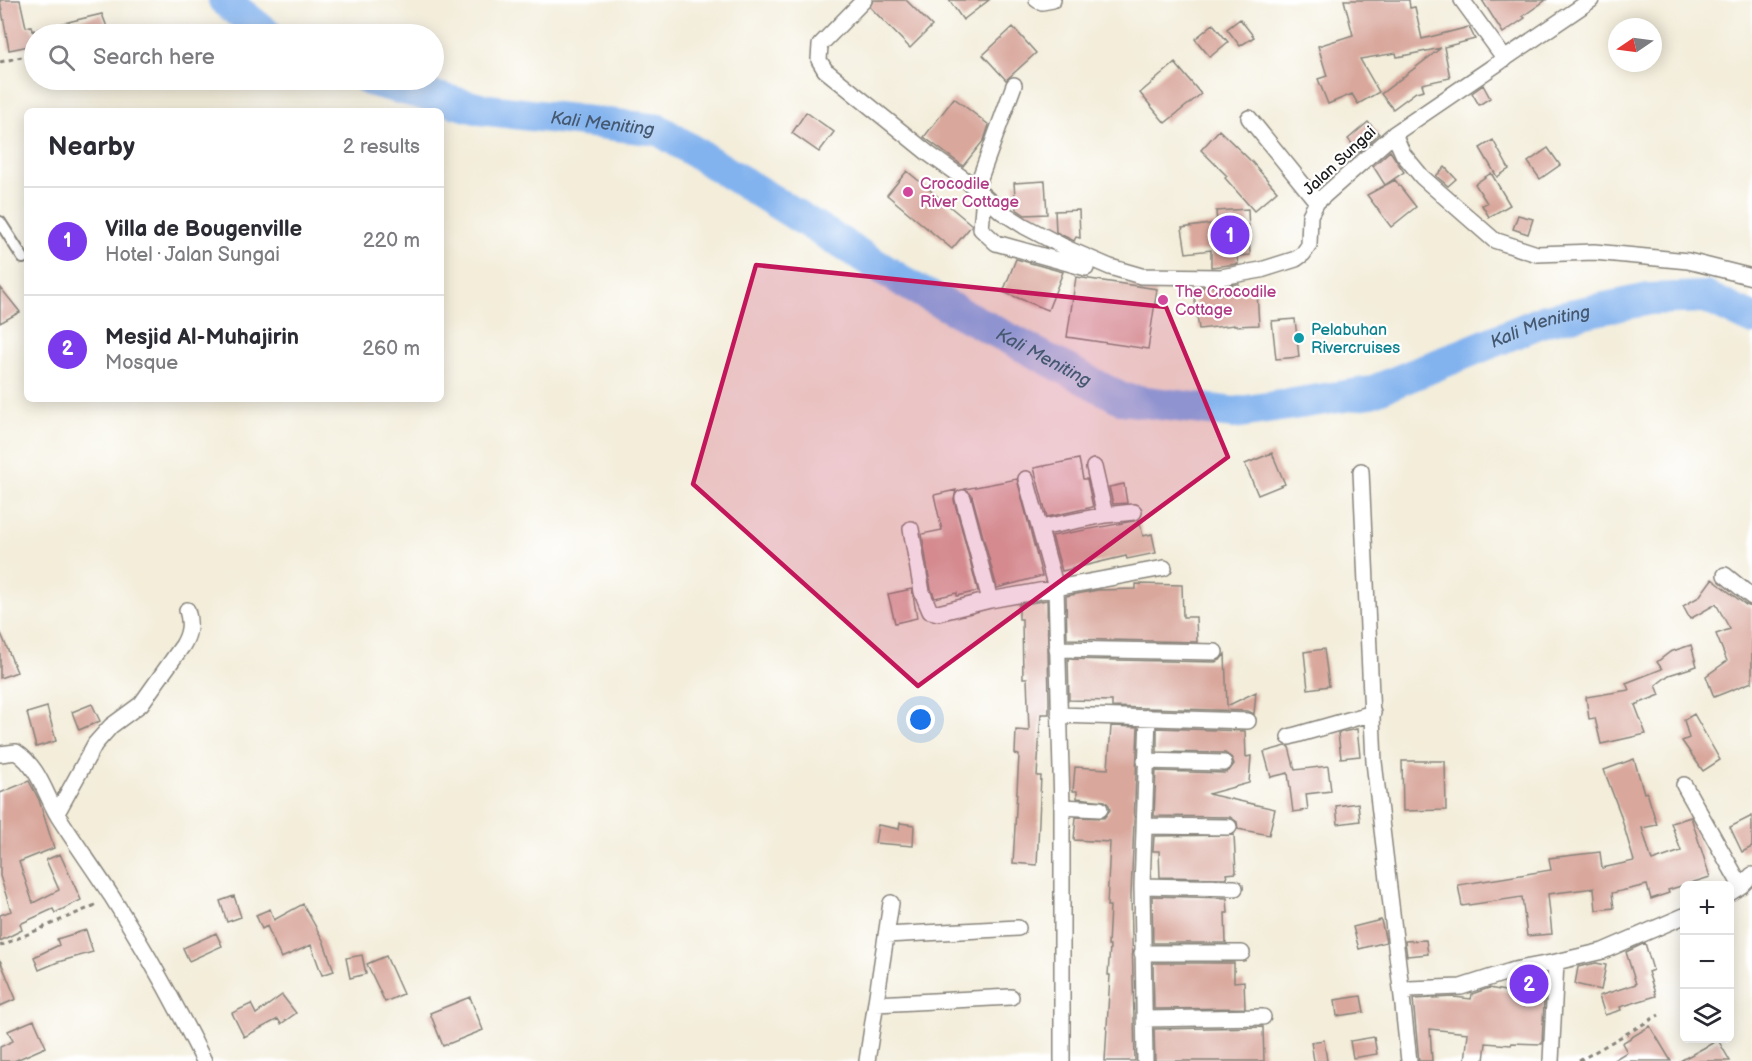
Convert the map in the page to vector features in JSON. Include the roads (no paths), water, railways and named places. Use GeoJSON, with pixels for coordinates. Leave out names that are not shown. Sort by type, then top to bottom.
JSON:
{"type":"FeatureCollection","features":[{"type":"Feature","properties":{"kind":"street","name":"Jalan Sungai"},"geometry":{"type":"LineString","coordinates":[[864,0],[822,41],[818,56],[822,67],[1002,212],[1046,238],[1110,267],[1141,276],[1178,277],[1221,277],[1261,270],[1296,259],[1304,254],[1309,245],[1310,215],[1317,202],[1394,134],[1591,0]]}},
{"type":"Feature","properties":{"kind":"street"},"geometry":{"type":"LineString","coordinates":[[1037,0],[1042,2],[1053,0]]}},
{"type":"Feature","properties":{"kind":"street"},"geometry":{"type":"LineString","coordinates":[[1462,0],[1505,59]]}},
{"type":"Feature","properties":{"kind":"street"},"geometry":{"type":"LineString","coordinates":[[1014,85],[980,193],[981,229],[996,243],[1086,268]]}},
{"type":"Feature","properties":{"kind":"street"},"geometry":{"type":"LineString","coordinates":[[1249,118],[1317,202]]}},
{"type":"Feature","properties":{"kind":"street"},"geometry":{"type":"LineString","coordinates":[[1394,134],[1403,154],[1422,177],[1494,240],[1536,254],[1594,252],[1688,261],[1752,277]]}},
{"type":"Feature","properties":{"kind":"street"},"geometry":{"type":"LineString","coordinates":[[0,222],[23,258]]}},
{"type":"Feature","properties":{"kind":"street"},"geometry":{"type":"LineString","coordinates":[[1094,467],[1105,515]]}},
{"type":"Feature","properties":{"kind":"street"},"geometry":{"type":"LineString","coordinates":[[1361,471],[1377,793],[1409,1061]]}},
{"type":"Feature","properties":{"kind":"street"},"geometry":{"type":"LineString","coordinates":[[1026,479],[1056,588],[1062,807],[1062,1061]]}},
{"type":"Feature","properties":{"kind":"street"},"geometry":{"type":"LineString","coordinates":[[963,498],[990,600]]}},
{"type":"Feature","properties":{"kind":"street"},"geometry":{"type":"LineString","coordinates":[[1040,528],[1105,515],[1134,512]]}},
{"type":"Feature","properties":{"kind":"street"},"geometry":{"type":"LineString","coordinates":[[912,529],[922,592],[930,611],[938,613],[990,600],[1164,568]]}},
{"type":"Feature","properties":{"kind":"street"},"geometry":{"type":"LineString","coordinates":[[1725,575],[1752,597]]}},
{"type":"Feature","properties":{"kind":"street"},"geometry":{"type":"LineString","coordinates":[[57,813],[102,734],[141,705],[183,645],[190,625],[187,610]]}},
{"type":"Feature","properties":{"kind":"street"},"geometry":{"type":"LineString","coordinates":[[1057,649],[1215,652]]}},
{"type":"Feature","properties":{"kind":"street"},"geometry":{"type":"LineString","coordinates":[[1289,737],[1374,713]]}},
{"type":"Feature","properties":{"kind":"street"},"geometry":{"type":"LineString","coordinates":[[1059,715],[1248,721]]}},
{"type":"Feature","properties":{"kind":"street"},"geometry":{"type":"LineString","coordinates":[[1145,1061],[1142,886],[1148,717]]}},
{"type":"Feature","properties":{"kind":"street"},"geometry":{"type":"LineString","coordinates":[[0,754],[16,752],[25,758],[49,795],[57,813],[113,898],[204,1061]]}},
{"type":"Feature","properties":{"kind":"street"},"geometry":{"type":"LineString","coordinates":[[1145,761],[1224,763]]}},
{"type":"Feature","properties":{"kind":"street"},"geometry":{"type":"LineString","coordinates":[[1684,785],[1735,889],[1752,875]]}},
{"type":"Feature","properties":{"kind":"street"},"geometry":{"type":"LineString","coordinates":[[1062,807],[1100,809]]}},
{"type":"Feature","properties":{"kind":"street"},"geometry":{"type":"LineString","coordinates":[[1145,826],[1229,827]]}},
{"type":"Feature","properties":{"kind":"street"},"geometry":{"type":"LineString","coordinates":[[1142,886],[1234,888]]}},
{"type":"Feature","properties":{"kind":"street"},"geometry":{"type":"LineString","coordinates":[[867,1061],[891,903]]}},
{"type":"Feature","properties":{"kind":"street"},"geometry":{"type":"LineString","coordinates":[[1402,998],[1408,989],[1461,987],[1514,970],[1603,951],[1680,918]]}},
{"type":"Feature","properties":{"kind":"street"},"geometry":{"type":"LineString","coordinates":[[886,935],[1018,928]]}},
{"type":"Feature","properties":{"kind":"street"},"geometry":{"type":"LineString","coordinates":[[1142,952],[1242,953]]}},
{"type":"Feature","properties":{"kind":"street"},"geometry":{"type":"LineString","coordinates":[[1551,1061],[1557,962]]}},
{"type":"Feature","properties":{"kind":"street"},"geometry":{"type":"LineString","coordinates":[[876,1004],[1011,997]]}},
{"type":"Feature","properties":{"kind":"street"},"geometry":{"type":"LineString","coordinates":[[1144,1019],[1263,1017]]}},
{"type":"Feature","properties":{"kind":"waterway","name":"Kali Meniting"},"geometry":{"type":"LineString","coordinates":[[224,0],[254,24]]}},
{"type":"Feature","properties":{"kind":"waterway","name":"Kali Meniting"},"geometry":{"type":"LineString","coordinates":[[407,90],[480,109],[659,130],[912,287],[1122,399],[1234,413],[1371,392],[1546,320],[1649,299],[1706,297],[1752,319]]}},
{"type":"Feature","properties":{"kind":"place","name":"Crocodile River Cottage"},"geometry":{"type":"Point","coordinates":[908,192]}},
{"type":"Feature","properties":{"kind":"place","name":"Villa de Bougenville"},"geometry":{"type":"Point","coordinates":[1230,235]}},
{"type":"Feature","properties":{"kind":"place","name":"The Crocodile Cottage"},"geometry":{"type":"Point","coordinates":[1163,300]}},
{"type":"Feature","properties":{"kind":"place","name":"Pelabuhan Rivercruises"},"geometry":{"type":"Point","coordinates":[1299,338]}},
{"type":"Feature","properties":{"kind":"place","name":"Mesjid Al-Muhajirin"},"geometry":{"type":"Point","coordinates":[1529,984]}}]}
